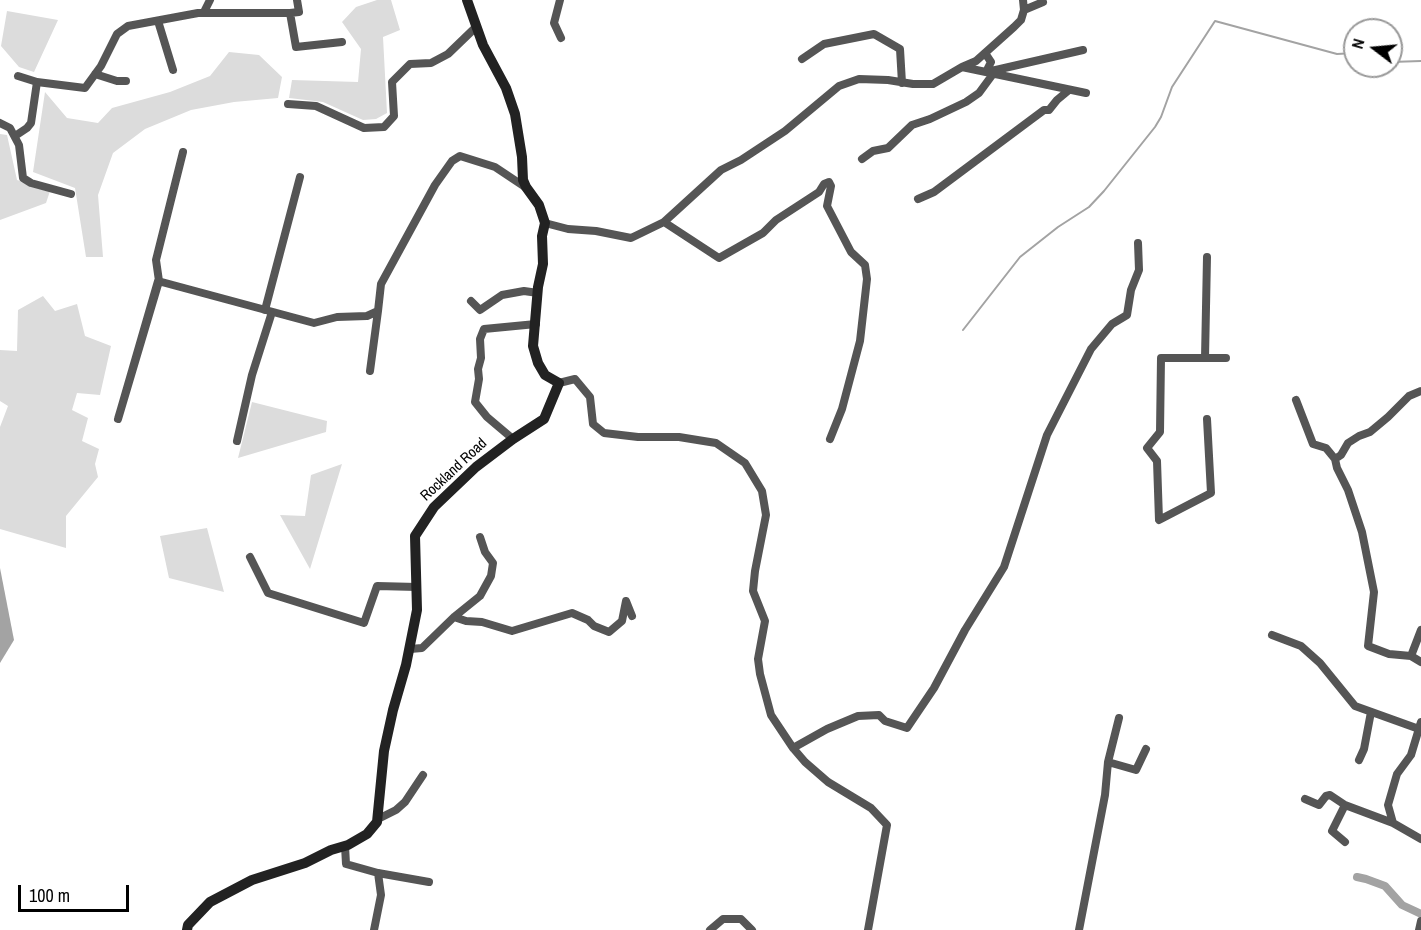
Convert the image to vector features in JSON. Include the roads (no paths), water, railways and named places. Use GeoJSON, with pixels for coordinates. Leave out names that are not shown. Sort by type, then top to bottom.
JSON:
{"type":"FeatureCollection","features":[{"type":"Feature","properties":{"kind":"street"},"geometry":{"type":"LineString","coordinates":[[204,12],[210,0]]}},
{"type":"Feature","properties":{"kind":"street"},"geometry":{"type":"LineString","coordinates":[[18,76],[85,88],[117,34],[128,26],[204,12],[299,12],[297,0]]}},
{"type":"Feature","properties":{"kind":"street"},"geometry":{"type":"LineString","coordinates":[[466,0],[483,45],[506,88],[515,114],[523,180],[539,205],[545,223],[542,236],[543,264],[538,293],[534,346],[538,363],[545,375],[559,382],[575,379],[590,397],[593,424],[604,433],[638,437],[679,437],[716,443],[745,463],[762,491],[766,515],[753,591],[765,621],[759,644],[760,674],[771,715],[793,748],[828,782],[871,808],[887,825],[868,930]]}},
{"type":"Feature","properties":{"kind":"street"},"geometry":{"type":"LineString","coordinates":[[560,0],[554,22],[561,38]]}},
{"type":"Feature","properties":{"kind":"street"},"geometry":{"type":"LineString","coordinates":[[545,223],[568,229],[596,231],[631,238],[664,222],[713,176],[785,131],[839,86],[859,79],[933,84],[976,61],[1021,20],[1024,10],[1023,0]]}},
{"type":"Feature","properties":{"kind":"street"},"geometry":{"type":"LineString","coordinates":[[1024,10],[1043,2]]}},
{"type":"Feature","properties":{"kind":"street"},"geometry":{"type":"LineString","coordinates":[[290,13],[297,47],[342,42]]}},
{"type":"Feature","properties":{"kind":"street"},"geometry":{"type":"LineString","coordinates":[[158,21],[173,70]]}},
{"type":"Feature","properties":{"kind":"street"},"geometry":{"type":"LineString","coordinates":[[288,104],[316,106],[364,128],[384,127],[394,116],[392,82],[410,64],[431,63],[448,54],[476,27]]}},
{"type":"Feature","properties":{"kind":"street"},"geometry":{"type":"LineString","coordinates":[[802,59],[824,44],[874,34],[900,49],[902,83]]}},
{"type":"Feature","properties":{"kind":"street"},"geometry":{"type":"LineString","coordinates":[[990,73],[1083,50]]}},
{"type":"Feature","properties":{"kind":"street"},"geometry":{"type":"LineString","coordinates":[[862,159],[873,151],[888,148],[912,125],[966,102],[979,93],[990,73],[991,62],[985,53]]}},
{"type":"Feature","properties":{"kind":"street"},"geometry":{"type":"LineString","coordinates":[[962,67],[1086,93]]}},
{"type":"Feature","properties":{"kind":"street"},"geometry":{"type":"LineString","coordinates":[[95,74],[117,81],[126,81]]}},
{"type":"Feature","properties":{"kind":"street"},"geometry":{"type":"LineString","coordinates":[[15,136],[31,123],[37,81]]}},
{"type":"Feature","properties":{"kind":"street"},"geometry":{"type":"LineString","coordinates":[[918,199],[934,192],[1044,110],[1049,110],[1069,90]]}},
{"type":"Feature","properties":{"kind":"street"},"geometry":{"type":"LineString","coordinates":[[0,123],[10,128],[19,145],[23,178],[31,183],[71,194]]}},
{"type":"Feature","properties":{"kind":"street"},"geometry":{"type":"LineString","coordinates":[[158,281],[118,420],[128,388],[158,281],[156,260],[183,152]]}},
{"type":"Feature","properties":{"kind":"street"},"geometry":{"type":"LineString","coordinates":[[370,371],[381,284],[435,185],[452,161],[460,156],[495,167],[526,187]]}},
{"type":"Feature","properties":{"kind":"street"},"geometry":{"type":"LineString","coordinates":[[237,441],[300,177]]}},
{"type":"Feature","properties":{"kind":"street"},"geometry":{"type":"LineString","coordinates":[[664,222],[719,258],[763,233],[776,220],[819,192],[824,184],[829,182],[831,186],[827,206],[850,252],[865,265],[867,279],[857,350],[842,409],[830,439]]}},
{"type":"Feature","properties":{"kind":"street"},"geometry":{"type":"LineString","coordinates":[[793,748],[827,729],[858,716],[879,715],[885,721],[907,728],[934,688],[965,630],[1004,567],[1047,435],[1091,348],[1112,324],[1127,315],[1131,290],[1139,270],[1138,243]]}},
{"type":"Feature","properties":{"kind":"street"},"geometry":{"type":"LineString","coordinates":[[1205,358],[1207,257]]}},
{"type":"Feature","properties":{"kind":"street"},"geometry":{"type":"LineString","coordinates":[[158,281],[315,323],[337,317],[367,316],[378,310]]}},
{"type":"Feature","properties":{"kind":"street"},"geometry":{"type":"LineString","coordinates":[[471,301],[480,310],[502,295],[524,291],[538,293]]}},
{"type":"Feature","properties":{"kind":"street"},"geometry":{"type":"LineString","coordinates":[[513,439],[487,417],[475,402],[481,358],[480,339],[483,329],[536,324]]}},
{"type":"Feature","properties":{"kind":"street"},"geometry":{"type":"LineString","coordinates":[[1207,419],[1211,494],[1159,519],[1157,461],[1147,448],[1160,432],[1161,358],[1226,358]]}},
{"type":"Feature","properties":{"kind":"street","name":"Rockland Road"},"geometry":{"type":"LineString","coordinates":[[378,819],[384,751],[410,649],[417,610],[415,536],[426,518],[476,467],[544,419],[559,382]]}},
{"type":"Feature","properties":{"kind":"street"},"geometry":{"type":"LineString","coordinates":[[1335,459],[1341,455],[1348,443],[1370,432],[1409,396],[1421,391]]}},
{"type":"Feature","properties":{"kind":"street"},"geometry":{"type":"LineString","coordinates":[[1296,400],[1313,444],[1326,448],[1335,459],[1362,532],[1374,592],[1368,646],[1389,654],[1411,656],[1421,662]]}},
{"type":"Feature","properties":{"kind":"street"},"geometry":{"type":"LineString","coordinates":[[410,649],[422,648],[480,596],[491,576],[493,563],[484,552],[480,537]]}},
{"type":"Feature","properties":{"kind":"street"},"geometry":{"type":"LineString","coordinates":[[250,557],[268,593],[364,624],[377,586],[417,587]]}},
{"type":"Feature","properties":{"kind":"street"},"geometry":{"type":"LineString","coordinates":[[454,617],[512,631],[572,613],[609,632],[622,621],[626,601],[632,616]]}},
{"type":"Feature","properties":{"kind":"street"},"geometry":{"type":"LineString","coordinates":[[1411,656],[1421,630]]}},
{"type":"Feature","properties":{"kind":"street"},"geometry":{"type":"LineString","coordinates":[[1272,635],[1301,646],[1320,663],[1355,705],[1420,725],[1411,755],[1397,774],[1388,805],[1393,823]]}},
{"type":"Feature","properties":{"kind":"street"},"geometry":{"type":"LineString","coordinates":[[1359,760],[1364,749],[1371,711]]}},
{"type":"Feature","properties":{"kind":"street"},"geometry":{"type":"LineString","coordinates":[[1079,930],[1105,795],[1108,762],[1119,718]]}},
{"type":"Feature","properties":{"kind":"street"},"geometry":{"type":"LineString","coordinates":[[1108,762],[1136,770],[1146,749]]}},
{"type":"Feature","properties":{"kind":"street"},"geometry":{"type":"LineString","coordinates":[[187,930],[188,925],[210,902],[252,880],[306,863],[367,834],[378,819],[396,810],[405,802],[423,775]]}},
{"type":"Feature","properties":{"kind":"street"},"geometry":{"type":"LineString","coordinates":[[1305,799],[1319,805],[1326,796],[1330,795],[1345,805],[1393,823],[1421,839]]}},
{"type":"Feature","properties":{"kind":"street"},"geometry":{"type":"LineString","coordinates":[[1345,805],[1332,831],[1345,842]]}},
{"type":"Feature","properties":{"kind":"street"},"geometry":{"type":"LineString","coordinates":[[345,846],[346,864],[378,873],[429,882]]}},
{"type":"Feature","properties":{"kind":"street"},"geometry":{"type":"LineString","coordinates":[[374,930],[381,895],[378,873]]}},
{"type":"Feature","properties":{"kind":"street"},"geometry":{"type":"LineString","coordinates":[[710,930],[723,919],[741,919],[752,930]]}},
{"type":"Feature","properties":{"kind":"street"},"geometry":{"type":"LineString","coordinates":[[1419,930],[1421,921]]}},
{"type":"Feature","properties":{"kind":"waterway"},"geometry":{"type":"LineString","coordinates":[[963,330],[1020,257],[1058,227],[1089,207],[1104,191],[1155,127],[1172,87],[1215,21],[1337,54],[1343,54]]}},
{"type":"Feature","properties":{"kind":"waterway"},"geometry":{"type":"LineString","coordinates":[[1403,62],[1421,61]]}},
{"type":"Feature","properties":{"kind":"waterway"},"geometry":{"type":"LineString","coordinates":[[1357,877],[1385,886],[1402,905],[1421,914]]}}]}
